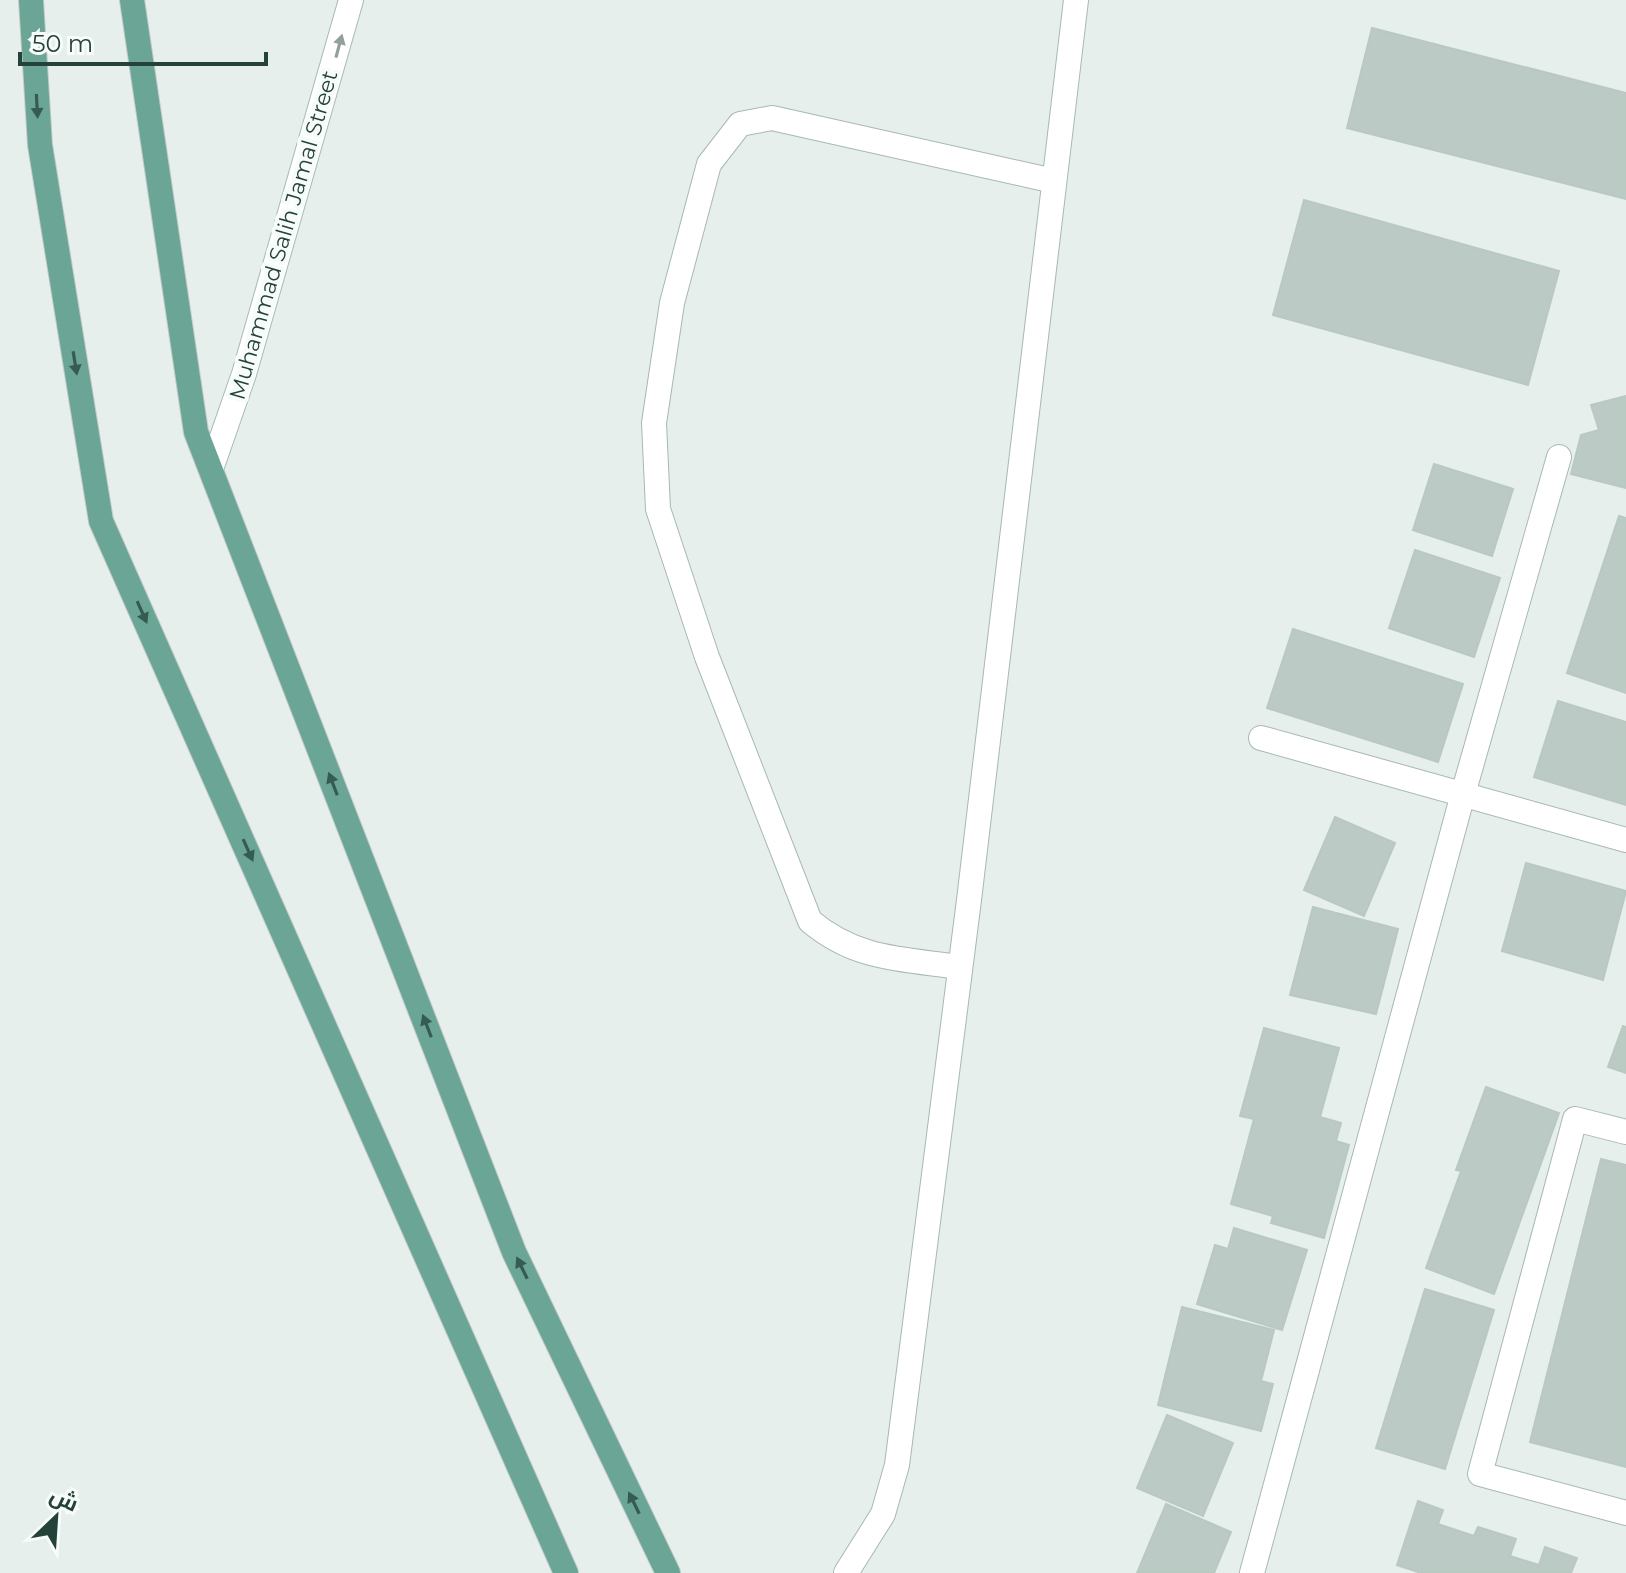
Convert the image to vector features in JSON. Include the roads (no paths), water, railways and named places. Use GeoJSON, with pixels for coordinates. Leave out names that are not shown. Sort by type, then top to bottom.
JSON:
{"type":"FeatureCollection","features":[{"type":"Feature","properties":{"kind":"main road"},"geometry":{"type":"LineString","coordinates":[[31,0],[40,145],[101,521],[566,1573]]}},
{"type":"Feature","properties":{"kind":"main road"},"geometry":{"type":"LineString","coordinates":[[132,0],[196,432],[514,1252],[668,1573]]}},
{"type":"Feature","properties":{"kind":"street","name":"Muhammad Salih Jamal Street"},"geometry":{"type":"LineString","coordinates":[[211,469],[244,374],[351,0]]}},
{"type":"Feature","properties":{"kind":"street"},"geometry":{"type":"LineString","coordinates":[[846,1573],[883,1514],[897,1465],[1076,0]]}},
{"type":"Feature","properties":{"kind":"street"},"geometry":{"type":"LineString","coordinates":[[960,967],[868,955],[829,938],[810,921],[707,657],[658,509],[654,423],[672,303],[709,164],[740,124],[772,118],[1054,181]]}},
{"type":"Feature","properties":{"kind":"street"},"geometry":{"type":"LineString","coordinates":[[1252,1573],[1463,794],[1559,457]]}},
{"type":"Feature","properties":{"kind":"street"},"geometry":{"type":"LineString","coordinates":[[1261,738],[1626,840]]}},
{"type":"Feature","properties":{"kind":"street"},"geometry":{"type":"LineString","coordinates":[[1626,1132],[1575,1119],[1480,1474],[1626,1513]]}}]}
